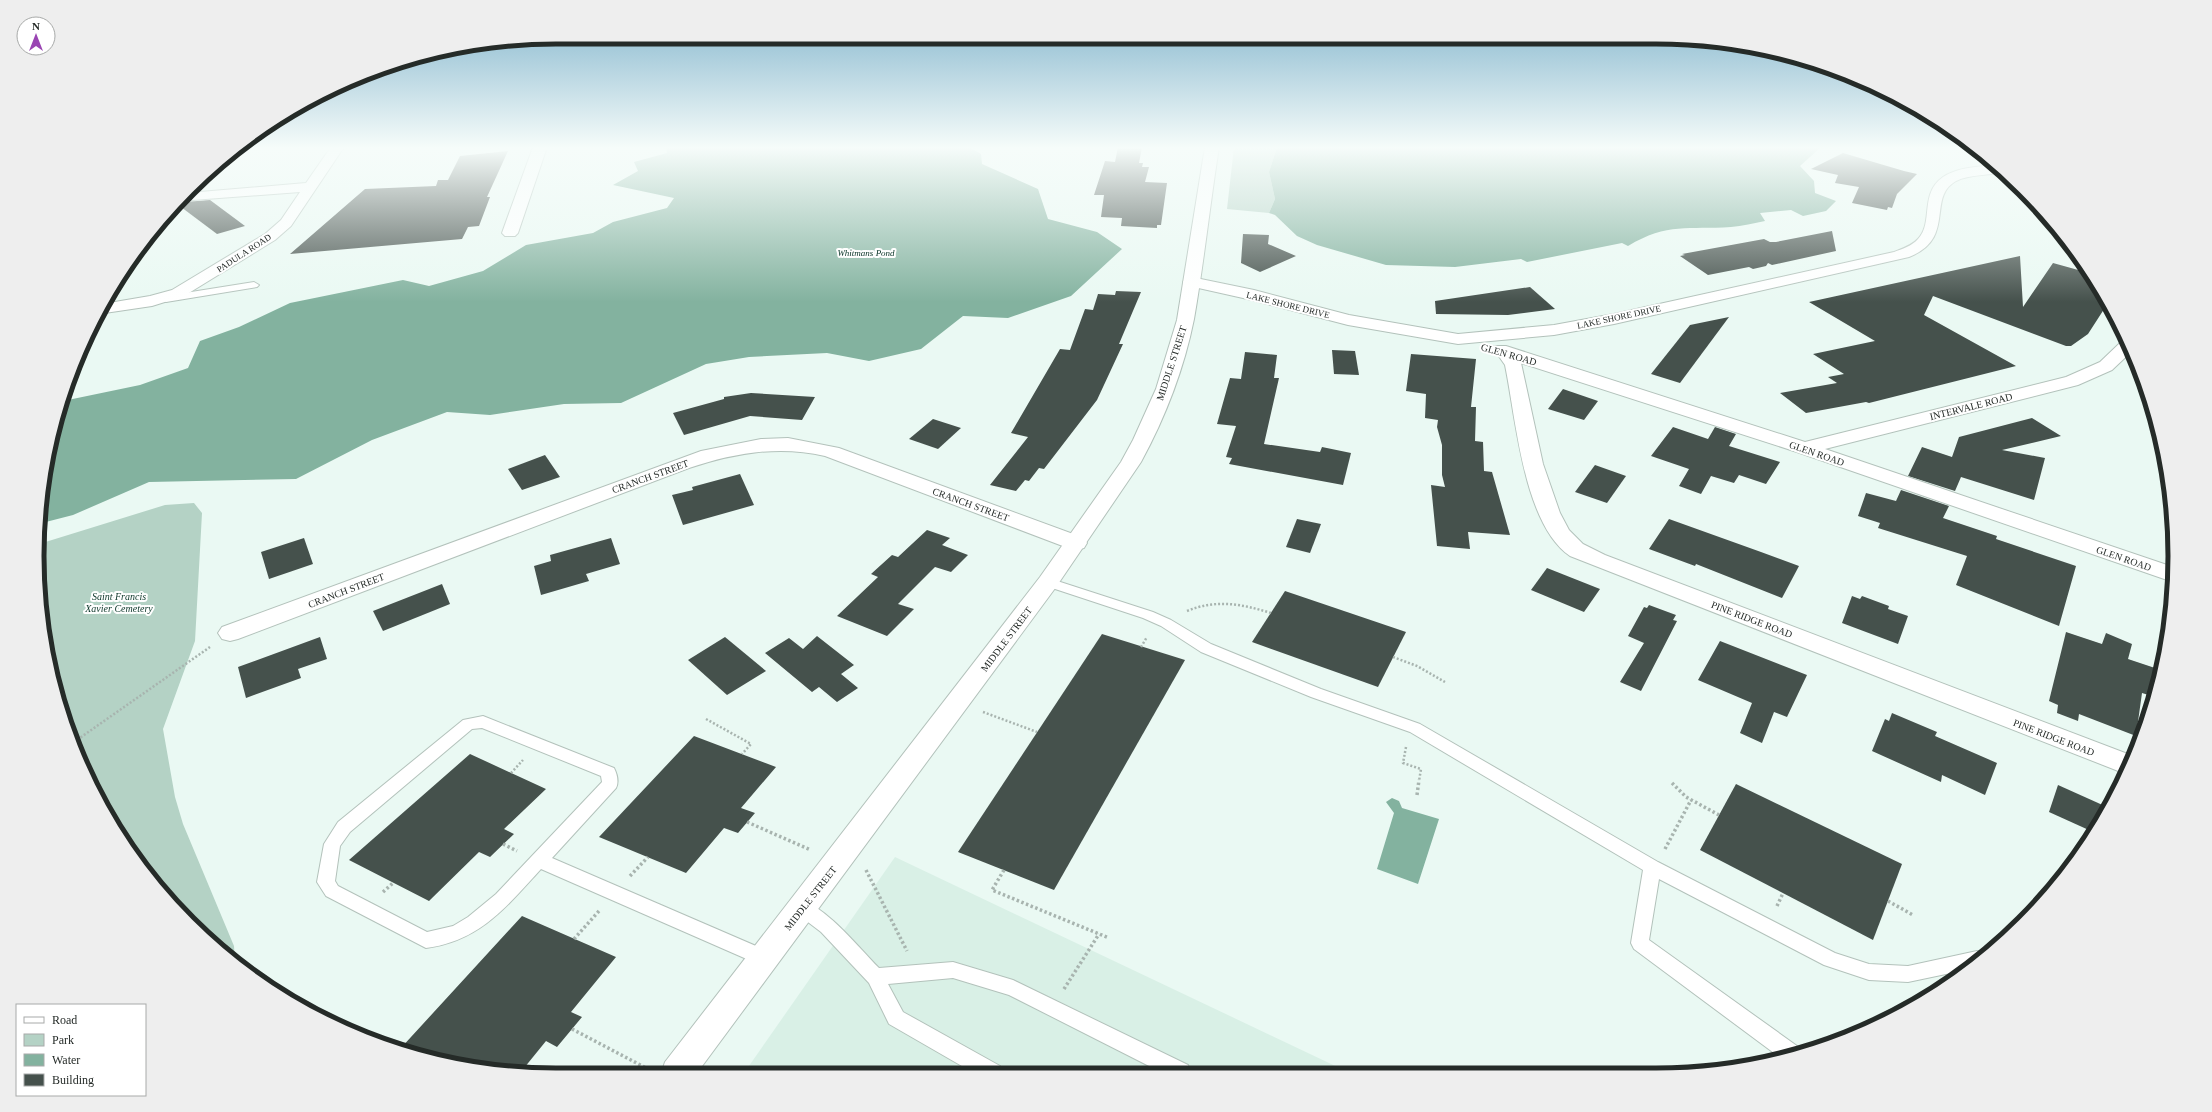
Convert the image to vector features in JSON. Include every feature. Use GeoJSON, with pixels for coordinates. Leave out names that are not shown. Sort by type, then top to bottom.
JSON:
{"type":"FeatureCollection","features":[{"type":"Feature","properties":{"kind":"street","name":"PADULA ROAD"},"geometry":{"type":"LineString","coordinates":[[109,308],[152,302],[188,288],[281,229],[300,199]]}},
{"type":"Feature","properties":{"kind":"street"},"geometry":{"type":"LineString","coordinates":[[510,233],[522,199]]}},
{"type":"Feature","properties":{"kind":"street","name":"MIDDLE STREET"},"geometry":{"type":"LineString","coordinates":[[682,1068],[1048,582],[1131,462],[1149,427],[1165,389],[1176,354],[1191,282],[1204,199]]}},
{"type":"Feature","properties":{"kind":"street","name":"LAKE SHORE DRIVE"},"geometry":{"type":"LineString","coordinates":[[1191,282],[1254,295],[1348,320],[1458,339],[1554,330],[1614,319],[1895,257],[1912,250],[1924,242],[1930,233],[1932,206],[1935,199]]}},
{"type":"Feature","properties":{"kind":"street","name":"GLEN ROAD"},"geometry":{"type":"LineString","coordinates":[[1458,339],[1505,352],[1804,448],[2167,573]]}},
{"type":"Feature","properties":{"kind":"street","name":"INTERVALE ROAD"},"geometry":{"type":"LineString","coordinates":[[1804,448],[2072,381],[2106,366],[2124,349]]}},
{"type":"Feature","properties":{"kind":"street","name":"PINE RIDGE ROAD"},"geometry":{"type":"LineString","coordinates":[[1505,352],[1514,365],[1542,495],[1562,536],[1576,550],[1600,561],[2124,763]]}},
{"type":"Feature","properties":{"kind":"street","name":"CRANCH STREET"},"geometry":{"type":"LineString","coordinates":[[230,634],[682,464],[708,455],[761,445],[788,444],[832,452],[1076,543]]}},
{"type":"Feature","properties":{"kind":"lane"},"geometry":{"type":"LineString","coordinates":[[152,302],[254,285]]}},
{"type":"Feature","properties":{"kind":"lane"},"geometry":{"type":"LineString","coordinates":[[1048,582],[1115,603],[1166,624],[1212,651],[1316,693],[1415,728],[1657,860],[1830,959],[1869,972],[1908,974],[1970,961]]}},
{"type":"Feature","properties":{"kind":"lane"},"geometry":{"type":"LineString","coordinates":[[483,722],[608,772],[610,784],[539,860],[480,920],[441,940],[426,940],[332,891],[326,882],[332,844],[344,827],[468,724],[483,722]]}},
{"type":"Feature","properties":{"kind":"lane"},"geometry":{"type":"LineString","coordinates":[[539,860],[764,958]]}},
{"type":"Feature","properties":{"kind":"lane"},"geometry":{"type":"LineString","coordinates":[[1657,860],[1640,943],[1788,1051]]}},
{"type":"Feature","properties":{"kind":"lane"},"geometry":{"type":"LineString","coordinates":[[802,908],[827,927],[875,977],[896,1018],[985,1068]]}},
{"type":"Feature","properties":{"kind":"lane"},"geometry":{"type":"LineString","coordinates":[[875,977],[954,970],[1013,988],[1173,1068]]}},
{"type":"Feature","properties":{"kind":"path"},"geometry":{"type":"LineString","coordinates":[[1166,624],[1189,610],[1204,605],[1240,605],[1271,613]]}},
{"type":"Feature","properties":{"kind":"path"},"geometry":{"type":"LineString","coordinates":[[78,739],[230,634]]}},
{"type":"Feature","properties":{"kind":"path"},"geometry":{"type":"LineString","coordinates":[[1393,657],[1417,666],[1445,682]]}},
{"type":"Feature","properties":{"kind":"path"},"geometry":{"type":"LineString","coordinates":[[958,703],[1037,732]]}},
{"type":"Feature","properties":{"kind":"path"},"geometry":{"type":"LineString","coordinates":[[706,720],[751,744],[742,754]]}},
{"type":"Feature","properties":{"kind":"path"},"geometry":{"type":"LineString","coordinates":[[1415,728],[1408,739],[1404,762],[1421,769],[1417,795]]}},
{"type":"Feature","properties":{"kind":"path"},"geometry":{"type":"LineString","coordinates":[[511,773],[524,759]]}},
{"type":"Feature","properties":{"kind":"path"},"geometry":{"type":"LineString","coordinates":[[1672,783],[1691,800],[1719,815]]}},
{"type":"Feature","properties":{"kind":"path"},"geometry":{"type":"LineString","coordinates":[[1657,860],[1691,800]]}},
{"type":"Feature","properties":{"kind":"path"},"geometry":{"type":"LineString","coordinates":[[747,822],[838,862]]}},
{"type":"Feature","properties":{"kind":"path"},"geometry":{"type":"LineString","coordinates":[[852,843],[910,958]]}},
{"type":"Feature","properties":{"kind":"path"},"geometry":{"type":"LineString","coordinates":[[1004,870],[992,890],[1110,938]]}},
{"type":"Feature","properties":{"kind":"path"},"geometry":{"type":"LineString","coordinates":[[383,892],[393,883]]}},
{"type":"Feature","properties":{"kind":"path"},"geometry":{"type":"LineString","coordinates":[[1888,901],[1913,915]]}},
{"type":"Feature","properties":{"kind":"path"},"geometry":{"type":"LineString","coordinates":[[1052,1008],[1099,934]]}},
{"type":"Feature","properties":{"kind":"path"},"geometry":{"type":"LineString","coordinates":[[572,1029],[644,1068]]}},
{"type":"Feature","properties":{"kind":"shaded area"},"geometry":{"type":"Polygon","coordinates":[[[895,857],[1340,1068],[747,1068],[895,857]]]}},
{"type":"Feature","properties":{"kind":"green space"},"geometry":{"type":"Polygon","coordinates":[[[1228,199],[1275,199],[1269,213],[1227,209],[1228,199]]]}},
{"type":"Feature","properties":{"kind":"green space","name":"Saint Francis Xavier Cemetery"},"geometry":{"type":"Polygon","coordinates":[[[194,503],[202,513],[195,641],[163,729],[175,797],[183,824],[234,946],[235,954],[218,941],[171,894],[130,840],[113,812],[83,752],[71,721],[61,689],[48,623],[45,589],[44,542],[165,505],[194,503]]]}},
{"type":"Feature","properties":{"kind":"water","name":"Whitmans Pond"},"geometry":{"type":"Polygon","coordinates":[[[673,199],[1041,199],[1048,219],[1097,232],[1122,249],[1071,296],[1008,318],[963,316],[921,349],[869,361],[827,353],[749,357],[706,364],[621,403],[564,404],[490,415],[447,412],[372,440],[296,479],[149,482],[73,515],[45,522],[48,489],[54,456],[61,423],[68,400],[140,385],[188,368],[200,341],[239,327],[290,303],[403,280],[429,286],[483,271],[526,245],[593,233],[613,222],[667,208],[673,199]]]}},
{"type":"Feature","properties":{"kind":"water"},"geometry":{"type":"Polygon","coordinates":[[[1275,199],[1830,199],[1836,201],[1826,211],[1803,216],[1791,210],[1760,213],[1765,221],[1731,227],[1667,230],[1642,238],[1628,246],[1622,243],[1527,262],[1521,259],[1455,267],[1386,265],[1317,245],[1297,236],[1275,215],[1269,213],[1275,199]]]}},
{"type":"Feature","properties":{"kind":"water"},"geometry":{"type":"Polygon","coordinates":[[[1392,798],[1399,801],[1402,808],[1439,819],[1418,884],[1377,869],[1394,813],[1386,802],[1392,798]]]}},
{"type":"Feature","properties":{"kind":"building"},"geometry":{"type":"Polygon","coordinates":[[[354,199],[489,199],[479,226],[468,227],[462,239],[290,254],[354,199]]]}},
{"type":"Feature","properties":{"kind":"building"},"geometry":{"type":"Polygon","coordinates":[[[1103,199],[1165,199],[1161,225],[1157,225],[1157,228],[1121,226],[1122,218],[1101,217],[1103,199]]]}},
{"type":"Feature","properties":{"kind":"building"},"geometry":{"type":"Polygon","coordinates":[[[1854,199],[1895,199],[1892,208],[1888,207],[1887,210],[1852,203],[1854,199]]]}},
{"type":"Feature","properties":{"kind":"building"},"geometry":{"type":"Polygon","coordinates":[[[210,200],[245,226],[217,234],[181,207],[186,202],[210,200]]]}},
{"type":"Feature","properties":{"kind":"building"},"geometry":{"type":"Polygon","coordinates":[[[1832,231],[1836,251],[1772,265],[1768,263],[1766,266],[1753,269],[1749,267],[1708,275],[1680,256],[1685,255],[1682,254],[1764,239],[1770,242],[1776,242],[1832,231]]]}},
{"type":"Feature","properties":{"kind":"building"},"geometry":{"type":"Polygon","coordinates":[[[1243,234],[1269,235],[1268,244],[1296,256],[1260,272],[1241,263],[1243,234]]]}},
{"type":"Feature","properties":{"kind":"building"},"geometry":{"type":"Polygon","coordinates":[[[2020,256],[2023,307],[2053,263],[2081,271],[2104,309],[2088,334],[2071,346],[2066,346],[1933,296],[1924,315],[2016,366],[1869,403],[1866,402],[1806,413],[1780,393],[1837,383],[1828,377],[1844,374],[1813,354],[1875,341],[1809,302],[2020,256]]]}},
{"type":"Feature","properties":{"kind":"building"},"geometry":{"type":"Polygon","coordinates":[[[1530,287],[1555,309],[1508,315],[1436,314],[1435,301],[1530,287]]]}},
{"type":"Feature","properties":{"kind":"building"},"geometry":{"type":"Polygon","coordinates":[[[1116,291],[1141,292],[1119,344],[1123,344],[1097,400],[1044,469],[1039,468],[1029,481],[1025,480],[1016,491],[990,485],[1028,437],[1011,433],[1060,349],[1070,350],[1085,309],[1093,310],[1098,294],[1115,295],[1116,291]]]}},
{"type":"Feature","properties":{"kind":"building"},"geometry":{"type":"Polygon","coordinates":[[[1729,317],[1680,383],[1651,374],[1690,325],[1729,317]]]}},
{"type":"Feature","properties":{"kind":"building"},"geometry":{"type":"Polygon","coordinates":[[[1332,350],[1355,351],[1359,375],[1334,374],[1332,350]]]}},
{"type":"Feature","properties":{"kind":"building"},"geometry":{"type":"Polygon","coordinates":[[[1245,352],[1277,355],[1274,378],[1279,378],[1264,444],[1320,452],[1322,447],[1351,453],[1343,485],[1229,464],[1232,458],[1226,457],[1236,426],[1217,424],[1230,378],[1241,379],[1245,352]]]}},
{"type":"Feature","properties":{"kind":"building"},"geometry":{"type":"Polygon","coordinates":[[[1411,354],[1476,359],[1471,407],[1476,407],[1475,441],[1483,442],[1484,471],[1492,472],[1510,535],[1468,532],[1470,549],[1437,546],[1431,485],[1445,487],[1442,475],[1442,445],[1437,427],[1438,420],[1425,418],[1426,394],[1406,391],[1411,354]]]}},
{"type":"Feature","properties":{"kind":"building"},"geometry":{"type":"Polygon","coordinates":[[[1563,389],[1598,401],[1584,420],[1548,409],[1563,389]]]}},
{"type":"Feature","properties":{"kind":"building"},"geometry":{"type":"Polygon","coordinates":[[[751,393],[815,397],[802,420],[750,416],[684,435],[673,413],[724,399],[724,397],[751,393]]]}},
{"type":"Feature","properties":{"kind":"building"},"geometry":{"type":"Polygon","coordinates":[[[2032,418],[2061,436],[2002,450],[2045,458],[2034,500],[1961,477],[1955,491],[1908,476],[1922,447],[1952,457],[1959,437],[2032,418]]]}},
{"type":"Feature","properties":{"kind":"building"},"geometry":{"type":"Polygon","coordinates":[[[933,419],[961,428],[938,449],[909,439],[933,419]]]}},
{"type":"Feature","properties":{"kind":"building"},"geometry":{"type":"Polygon","coordinates":[[[1673,427],[1708,439],[1715,427],[1736,434],[1729,446],[1780,462],[1766,484],[1739,475],[1734,483],[1711,476],[1701,494],[1679,486],[1689,469],[1651,456],[1673,427]]]}},
{"type":"Feature","properties":{"kind":"building"},"geometry":{"type":"Polygon","coordinates":[[[545,455],[560,477],[522,490],[508,469],[545,455]]]}},
{"type":"Feature","properties":{"kind":"building"},"geometry":{"type":"Polygon","coordinates":[[[1595,465],[1626,476],[1607,503],[1575,492],[1595,465]]]}},
{"type":"Feature","properties":{"kind":"building"},"geometry":{"type":"Polygon","coordinates":[[[740,474],[754,505],[683,525],[672,495],[693,490],[692,487],[740,474]]]}},
{"type":"Feature","properties":{"kind":"building"},"geometry":{"type":"Polygon","coordinates":[[[1901,490],[1949,506],[1943,518],[1997,536],[1996,539],[2076,566],[2059,626],[1956,585],[1967,556],[1878,528],[1880,523],[1858,516],[1866,493],[1896,501],[1901,490]]]}},
{"type":"Feature","properties":{"kind":"building"},"geometry":{"type":"Polygon","coordinates":[[[1297,519],[1321,524],[1310,553],[1286,547],[1297,519]]]}},
{"type":"Feature","properties":{"kind":"building"},"geometry":{"type":"Polygon","coordinates":[[[1669,519],[1799,566],[1782,598],[1696,564],[1695,566],[1649,549],[1669,519]]]}},
{"type":"Feature","properties":{"kind":"building"},"geometry":{"type":"Polygon","coordinates":[[[927,530],[950,538],[942,545],[968,555],[951,572],[935,567],[898,604],[914,609],[887,636],[837,616],[878,577],[871,574],[892,555],[898,557],[927,530]]]}},
{"type":"Feature","properties":{"kind":"building"},"geometry":{"type":"Polygon","coordinates":[[[304,538],[313,564],[269,579],[261,552],[304,538]]]}},
{"type":"Feature","properties":{"kind":"building"},"geometry":{"type":"Polygon","coordinates":[[[611,538],[620,564],[586,574],[589,581],[541,595],[534,566],[551,561],[550,555],[611,538]]]}},
{"type":"Feature","properties":{"kind":"building"},"geometry":{"type":"Polygon","coordinates":[[[1547,568],[1600,589],[1584,612],[1531,590],[1547,568]]]}},
{"type":"Feature","properties":{"kind":"building"},"geometry":{"type":"Polygon","coordinates":[[[442,584],[450,604],[383,631],[373,611],[442,584]]]}},
{"type":"Feature","properties":{"kind":"building"},"geometry":{"type":"Polygon","coordinates":[[[1285,591],[1406,632],[1378,687],[1252,642],[1285,591]]]}},
{"type":"Feature","properties":{"kind":"building"},"geometry":{"type":"Polygon","coordinates":[[[1852,596],[1860,599],[1862,596],[1889,606],[1888,609],[1908,616],[1898,644],[1842,623],[1852,596]]]}},
{"type":"Feature","properties":{"kind":"building"},"geometry":{"type":"Polygon","coordinates":[[[1649,605],[1676,615],[1673,620],[1677,621],[1641,691],[1620,682],[1644,643],[1628,636],[1644,607],[1647,608],[1649,605]]]}},
{"type":"Feature","properties":{"kind":"building"},"geometry":{"type":"Polygon","coordinates":[[[2066,632],[2102,644],[2106,633],[2132,644],[2128,659],[2155,668],[2149,695],[2142,693],[2135,736],[2079,714],[2078,721],[2057,713],[2058,705],[2049,701],[2066,632]]]}},
{"type":"Feature","properties":{"kind":"building"},"geometry":{"type":"Polygon","coordinates":[[[1102,634],[1185,660],[1054,890],[958,852],[1102,634]]]}},
{"type":"Feature","properties":{"kind":"building"},"geometry":{"type":"Polygon","coordinates":[[[817,636],[854,665],[841,674],[858,688],[837,702],[819,687],[812,692],[765,653],[789,638],[803,649],[817,636]]]}},
{"type":"Feature","properties":{"kind":"building"},"geometry":{"type":"Polygon","coordinates":[[[320,637],[327,659],[298,669],[301,678],[246,698],[238,667],[320,637]]]}},
{"type":"Feature","properties":{"kind":"building"},"geometry":{"type":"Polygon","coordinates":[[[725,637],[766,671],[727,695],[688,660],[725,637]]]}},
{"type":"Feature","properties":{"kind":"building"},"geometry":{"type":"Polygon","coordinates":[[[1720,641],[1807,675],[1787,717],[1774,712],[1762,743],[1740,733],[1752,703],[1698,680],[1720,641]]]}},
{"type":"Feature","properties":{"kind":"building"},"geometry":{"type":"Polygon","coordinates":[[[1892,713],[1937,732],[1935,736],[1997,763],[1985,795],[1942,775],[1941,782],[1872,751],[1885,719],[1889,721],[1892,713]]]}},
{"type":"Feature","properties":{"kind":"building"},"geometry":{"type":"Polygon","coordinates":[[[694,736],[776,767],[741,808],[755,813],[738,833],[724,828],[686,873],[599,837],[694,736]]]}},
{"type":"Feature","properties":{"kind":"building"},"geometry":{"type":"Polygon","coordinates":[[[470,754],[546,789],[504,829],[514,834],[490,857],[479,852],[429,901],[349,860],[470,754]]]}},
{"type":"Feature","properties":{"kind":"building"},"geometry":{"type":"Polygon","coordinates":[[[1736,784],[1902,864],[1873,940],[1700,850],[1736,784]]]}},
{"type":"Feature","properties":{"kind":"building"},"geometry":{"type":"Polygon","coordinates":[[[2058,785],[2103,805],[2088,830],[2049,812],[2058,785]]]}},
{"type":"Feature","properties":{"kind":"building"},"geometry":{"type":"Polygon","coordinates":[[[522,916],[616,957],[571,1012],[582,1017],[557,1047],[546,1041],[525,1067],[489,1064],[456,1058],[404,1045],[522,916]]]}}]}
